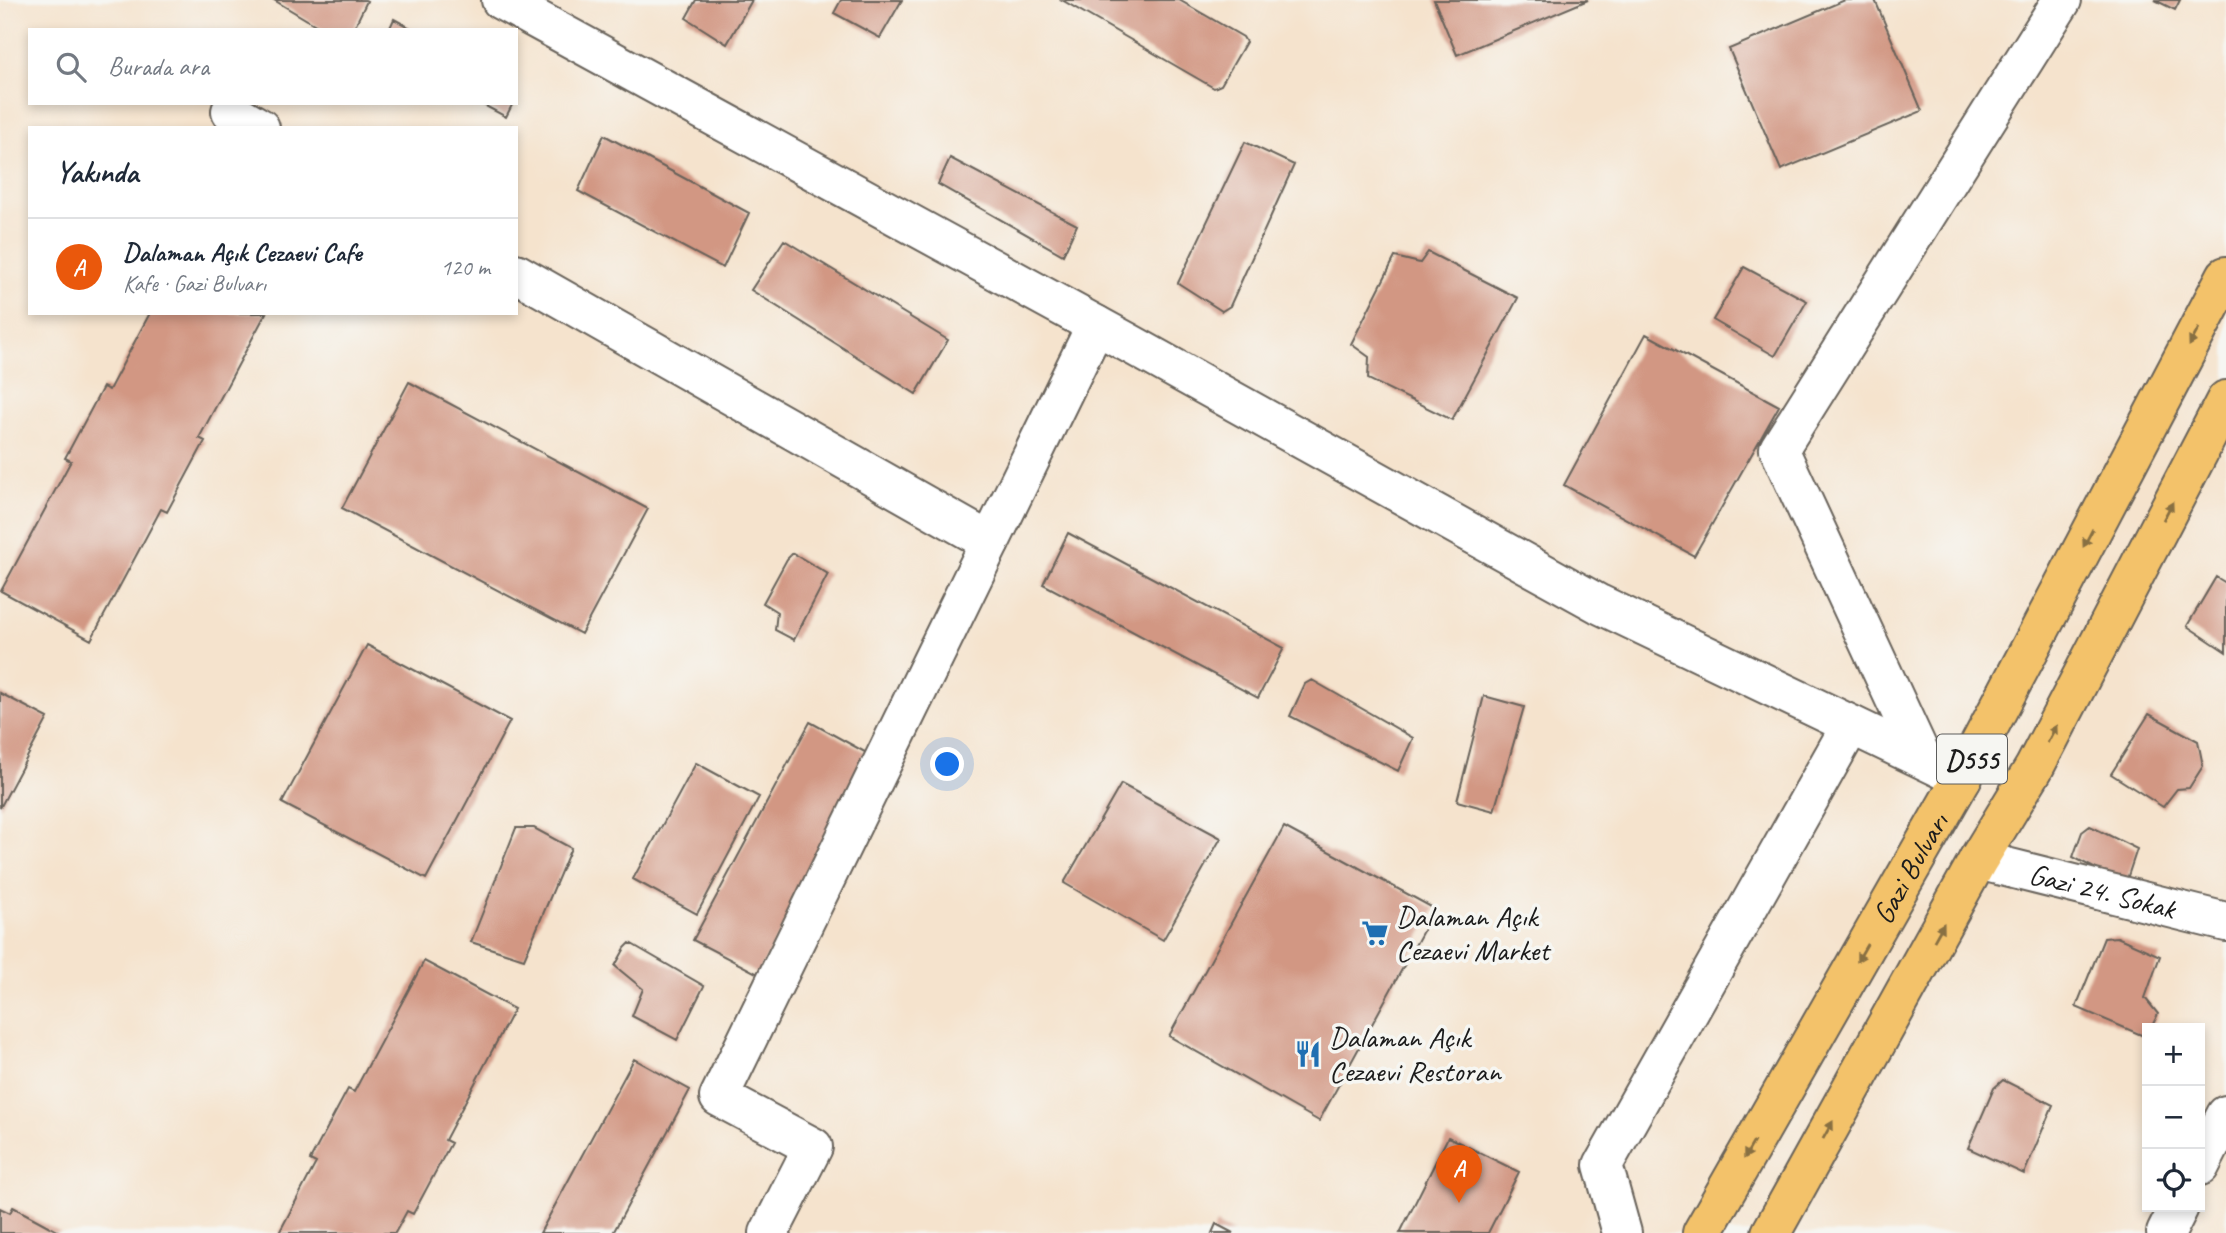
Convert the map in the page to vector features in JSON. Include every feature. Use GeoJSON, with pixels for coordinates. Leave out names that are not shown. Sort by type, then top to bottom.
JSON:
{"type":"FeatureCollection","features":[{"type":"Feature","properties":{"kind":"main road","name":"Gazi Bulvarı"},"geometry":{"type":"LineString","coordinates":[[1702,1233],[1962,778],[2226,276]]}},
{"type":"Feature","properties":{"kind":"main road","name":"Gazi Bulvarı"},"geometry":{"type":"LineString","coordinates":[[1771,1233],[1978,860],[2034,768],[2226,400]]}},
{"type":"Feature","properties":{"kind":"street"},"geometry":{"type":"LineString","coordinates":[[501,0],[1599,604],[1962,778]]}},
{"type":"Feature","properties":{"kind":"street"},"geometry":{"type":"LineString","coordinates":[[1922,758],[1779,449],[2062,0]]}},
{"type":"Feature","properties":{"kind":"street"},"geometry":{"type":"LineString","coordinates":[[518,274],[990,542]]}},
{"type":"Feature","properties":{"kind":"street"},"geometry":{"type":"LineString","coordinates":[[769,1233],[813,1147],[719,1097],[1096,325]]}},
{"type":"Feature","properties":{"kind":"street"},"geometry":{"type":"LineString","coordinates":[[1622,1233],[1603,1165],[1851,725]]}},
{"type":"Feature","properties":{"kind":"street","name":"Gazi 24. Sokak"},"geometry":{"type":"LineString","coordinates":[[1978,860],[2226,922]]}},
{"type":"Feature","properties":{"kind":"street"},"geometry":{"type":"LineString","coordinates":[[2205,1156],[2226,1115]]}},
{"type":"Feature","properties":{"kind":"street"},"geometry":{"type":"LineString","coordinates":[[2166,1233],[2176,1212]]}},
{"type":"Feature","properties":{"kind":"building"},"geometry":{"type":"Polygon","coordinates":[[[274,0],[367,1],[354,28],[321,28],[274,0]]]}},
{"type":"Feature","properties":{"kind":"building"},"geometry":{"type":"Polygon","coordinates":[[[696,0],[752,0],[727,44],[686,18],[696,0]]]}},
{"type":"Feature","properties":{"kind":"building"},"geometry":{"type":"Polygon","coordinates":[[[841,0],[902,0],[880,38],[834,13],[841,0]]]}},
{"type":"Feature","properties":{"kind":"building"},"geometry":{"type":"Polygon","coordinates":[[[1062,0],[1179,0],[1243,37],[1246,42],[1221,85],[1214,88],[1062,0]]]}},
{"type":"Feature","properties":{"kind":"building"},"geometry":{"type":"Polygon","coordinates":[[[1434,0],[1588,0],[1457,55],[1434,0]]]}},
{"type":"Feature","properties":{"kind":"building"},"geometry":{"type":"Polygon","coordinates":[[[1845,0],[1875,0],[1922,111],[1781,170],[1729,49],[1845,0]]]}},
{"type":"Feature","properties":{"kind":"building"},"geometry":{"type":"Polygon","coordinates":[[[2155,0],[2180,0],[2175,10],[2155,0]]]}},
{"type":"Feature","properties":{"kind":"building"},"geometry":{"type":"Polygon","coordinates":[[[394,19],[410,28],[390,28],[394,19]]]}},
{"type":"Feature","properties":{"kind":"building"},"geometry":{"type":"Polygon","coordinates":[[[484,105],[512,105],[506,117],[484,105]]]}},
{"type":"Feature","properties":{"kind":"building"},"geometry":{"type":"Polygon","coordinates":[[[604,135],[749,213],[723,268],[578,191],[604,135]]]}},
{"type":"Feature","properties":{"kind":"building"},"geometry":{"type":"Polygon","coordinates":[[[1245,142],[1294,165],[1230,306],[1222,311],[1178,283],[1245,142]]]}},
{"type":"Feature","properties":{"kind":"building"},"geometry":{"type":"Polygon","coordinates":[[[950,158],[1077,225],[1063,255],[938,184],[950,158]]]}},
{"type":"Feature","properties":{"kind":"building"},"geometry":{"type":"Polygon","coordinates":[[[784,240],[948,340],[916,394],[751,290],[784,240]]]}},
{"type":"Feature","properties":{"kind":"building"},"geometry":{"type":"Polygon","coordinates":[[[1428,252],[1518,298],[1452,420],[1368,379],[1369,357],[1351,344],[1395,257],[1420,263],[1428,252]]]}},
{"type":"Feature","properties":{"kind":"building"},"geometry":{"type":"Polygon","coordinates":[[[1744,267],[1807,301],[1775,356],[1713,320],[1744,267]]]}},
{"type":"Feature","properties":{"kind":"building"},"geometry":{"type":"Polygon","coordinates":[[[149,315],[265,315],[199,438],[205,441],[167,512],[161,509],[91,640],[1,591],[71,461],[65,458],[103,387],[109,390],[149,315]]]}},
{"type":"Feature","properties":{"kind":"building"},"geometry":{"type":"Polygon","coordinates":[[[1646,334],[1779,406],[1694,556],[1564,485],[1646,334]]]}},
{"type":"Feature","properties":{"kind":"building"},"geometry":{"type":"Polygon","coordinates":[[[409,382],[648,509],[581,634],[342,508],[409,382]]]}},
{"type":"Feature","properties":{"kind":"building"},"geometry":{"type":"Polygon","coordinates":[[[1068,533],[1284,648],[1258,698],[1043,584],[1068,533]]]}},
{"type":"Feature","properties":{"kind":"building"},"geometry":{"type":"Polygon","coordinates":[[[793,553],[828,574],[794,640],[775,630],[777,612],[763,603],[793,553]]]}},
{"type":"Feature","properties":{"kind":"building"},"geometry":{"type":"Polygon","coordinates":[[[2216,577],[2226,583],[2226,652],[2187,626],[2216,577]]]}},
{"type":"Feature","properties":{"kind":"building"},"geometry":{"type":"Polygon","coordinates":[[[367,645],[510,721],[426,879],[282,803],[367,645]]]}},
{"type":"Feature","properties":{"kind":"building"},"geometry":{"type":"Polygon","coordinates":[[[1312,680],[1413,738],[1398,771],[1290,716],[1305,684],[1312,680]]]}},
{"type":"Feature","properties":{"kind":"building"},"geometry":{"type":"Polygon","coordinates":[[[0,693],[48,718],[0,808],[0,693]]]}},
{"type":"Feature","properties":{"kind":"building"},"geometry":{"type":"Polygon","coordinates":[[[1484,696],[1524,707],[1494,811],[1457,801],[1484,696]]]}},
{"type":"Feature","properties":{"kind":"building"},"geometry":{"type":"Polygon","coordinates":[[[2149,714],[2198,741],[2203,766],[2189,788],[2177,789],[2163,807],[2111,774],[2149,714]]]}},
{"type":"Feature","properties":{"kind":"building"},"geometry":{"type":"Polygon","coordinates":[[[810,722],[874,757],[758,974],[693,940],[810,722]]]}},
{"type":"Feature","properties":{"kind":"building"},"geometry":{"type":"Polygon","coordinates":[[[696,763],[759,797],[697,914],[633,879],[696,763]]]}},
{"type":"Feature","properties":{"kind":"building"},"geometry":{"type":"Polygon","coordinates":[[[1121,784],[1221,838],[1163,940],[1064,883],[1121,784]]]}},
{"type":"Feature","properties":{"kind":"building"},"geometry":{"type":"Polygon","coordinates":[[[2090,826],[2137,849],[2127,879],[2113,878],[2073,857],[2082,832],[2090,826]]]}},
{"type":"Feature","properties":{"kind":"building"},"geometry":{"type":"Polygon","coordinates":[[[1284,827],[1435,909],[1319,1121],[1169,1036],[1284,827]]]}},
{"type":"Feature","properties":{"kind":"building"},"geometry":{"type":"Polygon","coordinates":[[[516,828],[534,828],[571,848],[524,959],[471,942],[516,828]]]}},
{"type":"Feature","properties":{"kind":"building"},"geometry":{"type":"Polygon","coordinates":[[[2117,937],[2160,956],[2145,998],[2158,1014],[2154,1023],[2142,1023],[2142,1035],[2076,1007],[2104,938],[2117,937]]]}},
{"type":"Feature","properties":{"kind":"building"},"geometry":{"type":"Polygon","coordinates":[[[630,943],[704,986],[677,1040],[632,1016],[643,989],[615,966],[630,943]]]}},
{"type":"Feature","properties":{"kind":"building"},"geometry":{"type":"Polygon","coordinates":[[[424,961],[514,1009],[445,1140],[451,1143],[413,1214],[407,1211],[395,1233],[279,1233],[316,1163],[310,1160],[348,1089],[354,1092],[424,961]]]}},
{"type":"Feature","properties":{"kind":"building"},"geometry":{"type":"Polygon","coordinates":[[[634,1059],[690,1090],[613,1233],[540,1233],[634,1059]]]}},
{"type":"Feature","properties":{"kind":"building"},"geometry":{"type":"Polygon","coordinates":[[[2003,1080],[2053,1105],[2024,1174],[1968,1148],[1994,1088],[2003,1080]]]}},
{"type":"Feature","properties":{"kind":"building"},"geometry":{"type":"Polygon","coordinates":[[[1448,1137],[1519,1172],[1488,1233],[1400,1233],[1448,1137]]]}},
{"type":"Feature","properties":{"kind":"building"},"geometry":{"type":"Polygon","coordinates":[[[13,1207],[61,1233],[0,1233],[0,1208],[10,1213],[13,1207]]]}},
{"type":"Feature","properties":{"kind":"building"},"geometry":{"type":"Polygon","coordinates":[[[1216,1224],[1233,1233],[1212,1233],[1216,1224]]]}},
{"type":"Feature","properties":{"kind":"place","name":"Dalaman Açık Cezaevi Market"},"geometry":{"type":"Point","coordinates":[1375,933]}},
{"type":"Feature","properties":{"kind":"place","name":"Dalaman Açık Cezaevi Restoran"},"geometry":{"type":"Point","coordinates":[1308,1054]}},
{"type":"Feature","properties":{"kind":"place","name":"Dalaman Açık Cezaevi Cafe"},"geometry":{"type":"Point","coordinates":[1459,1203]}}]}
